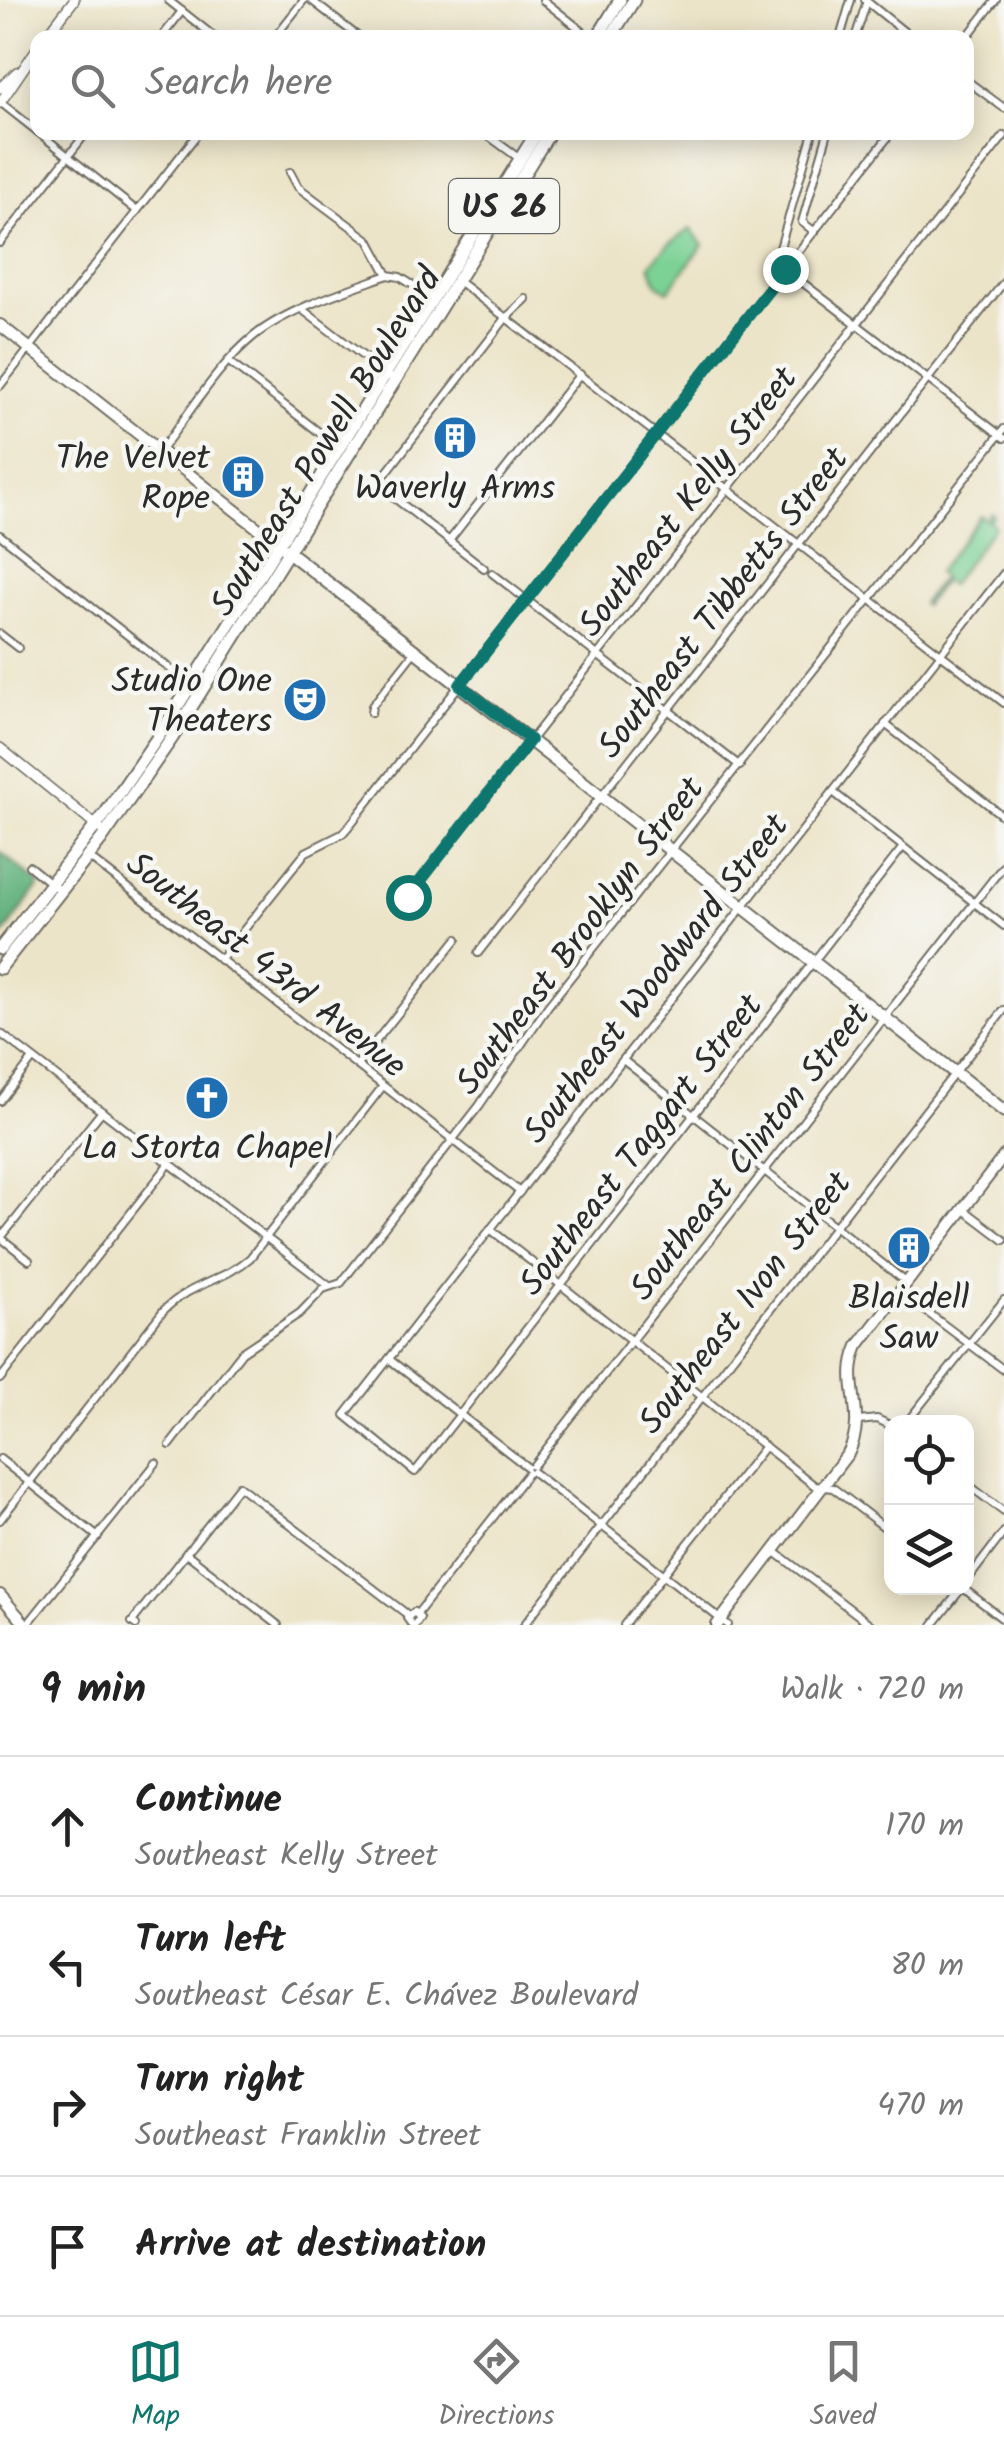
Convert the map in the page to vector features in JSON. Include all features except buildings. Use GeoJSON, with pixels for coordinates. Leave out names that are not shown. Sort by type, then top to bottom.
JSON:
{"type":"FeatureCollection","features":[{"type":"Feature","properties":{"kind":"main road"},"geometry":{"type":"LineString","coordinates":[[599,30],[620,0]]}},
{"type":"Feature","properties":{"kind":"main road"},"geometry":{"type":"LineString","coordinates":[[615,30],[634,0]]}},
{"type":"Feature","properties":{"kind":"main road","name":"Southeast Powell Boulevard"},"geometry":{"type":"LineString","coordinates":[[284,548],[339,448],[457,280],[534,140]]}},
{"type":"Feature","properties":{"kind":"main road","name":"Southeast Powell Boulevard"},"geometry":{"type":"LineString","coordinates":[[0,968],[196,689],[390,376],[432,297],[543,140]]}},
{"type":"Feature","properties":{"kind":"main road"},"geometry":{"type":"LineString","coordinates":[[457,258],[457,280]]}},
{"type":"Feature","properties":{"kind":"main road"},"geometry":{"type":"LineString","coordinates":[[432,297],[436,312]]}},
{"type":"Feature","properties":{"kind":"main road"},"geometry":{"type":"LineString","coordinates":[[0,325],[1004,1110]]}},
{"type":"Feature","properties":{"kind":"main road","name":"Southeast Powell Boulevard"},"geometry":{"type":"LineString","coordinates":[[0,949],[56,888]]}},
{"type":"Feature","properties":{"kind":"main road"},"geometry":{"type":"LineString","coordinates":[[722,1623],[849,1452],[859,1421],[852,1361],[865,1334],[1004,1156]]}},
{"type":"Feature","properties":{"kind":"main road"},"geometry":{"type":"LineString","coordinates":[[0,1595],[27,1625]]}},
{"type":"Feature","properties":{"kind":"street"},"geometry":{"type":"LineString","coordinates":[[51,30],[74,0]]}},
{"type":"Feature","properties":{"kind":"street"},"geometry":{"type":"LineString","coordinates":[[168,0],[206,30]]}},
{"type":"Feature","properties":{"kind":"street"},"geometry":{"type":"LineString","coordinates":[[281,30],[308,0],[349,30]]}},
{"type":"Feature","properties":{"kind":"street"},"geometry":{"type":"LineString","coordinates":[[542,0],[583,30]]}},
{"type":"Feature","properties":{"kind":"street"},"geometry":{"type":"LineString","coordinates":[[842,30],[851,0]]}},
{"type":"Feature","properties":{"kind":"street"},"geometry":{"type":"LineString","coordinates":[[972,30],[996,0]]}},
{"type":"Feature","properties":{"kind":"street"},"geometry":{"type":"LineString","coordinates":[[857,30],[866,1],[902,30]]}},
{"type":"Feature","properties":{"kind":"street"},"geometry":{"type":"LineString","coordinates":[[168,30],[182,11]]}},
{"type":"Feature","properties":{"kind":"street"},"geometry":{"type":"LineString","coordinates":[[30,57],[0,102],[30,126]]}},
{"type":"Feature","properties":{"kind":"street"},"geometry":{"type":"LineString","coordinates":[[0,88],[19,71]]}},
{"type":"Feature","properties":{"kind":"street"},"geometry":{"type":"LineString","coordinates":[[974,86],[1004,108]]}},
{"type":"Feature","properties":{"kind":"street","name":"Southeast Kelly Street"},"geometry":{"type":"LineString","coordinates":[[408,897],[1004,136]]}},
{"type":"Feature","properties":{"kind":"street"},"geometry":{"type":"LineString","coordinates":[[48,140],[138,211]]}},
{"type":"Feature","properties":{"kind":"street"},"geometry":{"type":"LineString","coordinates":[[0,243],[81,140]]}},
{"type":"Feature","properties":{"kind":"street"},"geometry":{"type":"LineString","coordinates":[[0,386],[193,140]]}},
{"type":"Feature","properties":{"kind":"street"},"geometry":{"type":"LineString","coordinates":[[494,140],[524,162]]}},
{"type":"Feature","properties":{"kind":"street"},"geometry":{"type":"LineString","coordinates":[[811,140],[776,262],[1003,434]]}},
{"type":"Feature","properties":{"kind":"street"},"geometry":{"type":"LineString","coordinates":[[814,232],[802,222],[826,140]]}},
{"type":"Feature","properties":{"kind":"street"},"geometry":{"type":"LineString","coordinates":[[220,960],[306,852],[346,830],[886,140]]}},
{"type":"Feature","properties":{"kind":"street"},"geometry":{"type":"LineString","coordinates":[[290,172],[298,187],[369,240],[388,275]]}},
{"type":"Feature","properties":{"kind":"street"},"geometry":{"type":"LineString","coordinates":[[160,450],[229,362],[258,333],[388,275],[400,277],[432,297]]}},
{"type":"Feature","properties":{"kind":"street"},"geometry":{"type":"LineString","coordinates":[[457,280],[1004,703]]}},
{"type":"Feature","properties":{"kind":"street","name":"Southeast Tibbetts Street"},"geometry":{"type":"LineString","coordinates":[[478,953],[1004,282]]}},
{"type":"Feature","properties":{"kind":"street"},"geometry":{"type":"LineString","coordinates":[[484,568],[380,484],[506,318],[526,299]]}},
{"type":"Feature","properties":{"kind":"street"},"geometry":{"type":"LineString","coordinates":[[303,310],[390,376]]}},
{"type":"Feature","properties":{"kind":"street"},"geometry":{"type":"LineString","coordinates":[[229,362],[339,448]]}},
{"type":"Feature","properties":{"kind":"street"},"geometry":{"type":"LineString","coordinates":[[449,541],[580,374]]}},
{"type":"Feature","properties":{"kind":"street","name":"Southeast Brooklyn Street"},"geometry":{"type":"LineString","coordinates":[[170,1444],[242,1352],[289,1320],[323,1289],[342,1283],[453,1140],[548,1006],[1003,434]]}},
{"type":"Feature","properties":{"kind":"street"},"geometry":{"type":"LineString","coordinates":[[0,535],[196,689]]}},
{"type":"Feature","properties":{"kind":"street","name":"Southeast Woodward Street"},"geometry":{"type":"LineString","coordinates":[[416,1472],[345,1415],[1004,573]]}},
{"type":"Feature","properties":{"kind":"street"},"geometry":{"type":"LineString","coordinates":[[492,574],[740,766]]}},
{"type":"Feature","properties":{"kind":"street"},"geometry":{"type":"LineString","coordinates":[[996,582],[1004,589]]}},
{"type":"Feature","properties":{"kind":"street"},"geometry":{"type":"LineString","coordinates":[[0,634],[18,648]]}},
{"type":"Feature","properties":{"kind":"street"},"geometry":{"type":"LineString","coordinates":[[372,712],[372,706],[416,650]]}},
{"type":"Feature","properties":{"kind":"street"},"geometry":{"type":"LineString","coordinates":[[885,724],[1004,817]]}},
{"type":"Feature","properties":{"kind":"street"},"geometry":{"type":"LineString","coordinates":[[0,748],[101,829]]}},
{"type":"Feature","properties":{"kind":"street"},"geometry":{"type":"LineString","coordinates":[[833,792],[1004,926]]}},
{"type":"Feature","properties":{"kind":"street","name":"Southeast Taggart Street"},"geometry":{"type":"LineString","coordinates":[[416,1472],[904,848]]}},
{"type":"Feature","properties":{"kind":"street","name":"Southeast 43rd Avenue"},"geometry":{"type":"LineString","coordinates":[[83,853],[520,1192]]}},
{"type":"Feature","properties":{"kind":"street","name":"Southeast Clinton Street"},"geometry":{"type":"LineString","coordinates":[[414,1622],[1004,865]]}},
{"type":"Feature","properties":{"kind":"street"},"geometry":{"type":"LineString","coordinates":[[28,866],[56,888]]}},
{"type":"Feature","properties":{"kind":"street"},"geometry":{"type":"LineString","coordinates":[[356,1065],[456,938]]}},
{"type":"Feature","properties":{"kind":"street","name":"Southeast Ivon Street"},"geometry":{"type":"LineString","coordinates":[[524,1625],[1004,1010]]}},
{"type":"Feature","properties":{"kind":"street"},"geometry":{"type":"LineString","coordinates":[[0,1033],[330,1286]]}},
{"type":"Feature","properties":{"kind":"street"},"geometry":{"type":"LineString","coordinates":[[0,1101],[33,1058]]}},
{"type":"Feature","properties":{"kind":"street"},"geometry":{"type":"LineString","coordinates":[[623,1060],[836,1226],[902,1287],[1004,1370]]}},
{"type":"Feature","properties":{"kind":"street"},"geometry":{"type":"LineString","coordinates":[[0,1520],[177,1297],[250,1258],[383,1086]]}},
{"type":"Feature","properties":{"kind":"street"},"geometry":{"type":"LineString","coordinates":[[29,1260],[0,1238],[102,1111]]}},
{"type":"Feature","properties":{"kind":"street"},"geometry":{"type":"LineString","coordinates":[[0,1379],[170,1164]]}},
{"type":"Feature","properties":{"kind":"street"},"geometry":{"type":"LineString","coordinates":[[962,1209],[1004,1240]]}},
{"type":"Feature","properties":{"kind":"street"},"geometry":{"type":"LineString","coordinates":[[490,1229],[815,1486],[833,1488],[884,1527]]}},
{"type":"Feature","properties":{"kind":"street"},"geometry":{"type":"LineString","coordinates":[[913,1415],[1004,1300]]}},
{"type":"Feature","properties":{"kind":"street"},"geometry":{"type":"LineString","coordinates":[[389,1359],[722,1623]]}},
{"type":"Feature","properties":{"kind":"street"},"geometry":{"type":"LineString","coordinates":[[859,1421],[884,1422]]}},
{"type":"Feature","properties":{"kind":"street"},"geometry":{"type":"LineString","coordinates":[[624,1625],[765,1446]]}},
{"type":"Feature","properties":{"kind":"street"},"geometry":{"type":"LineString","coordinates":[[0,1459],[98,1537]]}},
{"type":"Feature","properties":{"kind":"street"},"geometry":{"type":"LineString","coordinates":[[27,1625],[156,1463]]}},
{"type":"Feature","properties":{"kind":"street"},"geometry":{"type":"LineString","coordinates":[[134,1623],[239,1486],[414,1622]]}},
{"type":"Feature","properties":{"kind":"street"},"geometry":{"type":"LineString","coordinates":[[974,1489],[1004,1512]]}},
{"type":"Feature","properties":{"kind":"street"},"geometry":{"type":"LineString","coordinates":[[974,1572],[1004,1532]]}},
{"type":"Feature","properties":{"kind":"street"},"geometry":{"type":"LineString","coordinates":[[774,1551],[871,1625]]}},
{"type":"Feature","properties":{"kind":"street"},"geometry":{"type":"LineString","coordinates":[[186,1552],[278,1625]]}},
{"type":"Feature","properties":{"kind":"street"},"geometry":{"type":"LineString","coordinates":[[974,1594],[1004,1620]]}},
{"type":"Feature","properties":{"kind":"street"},"geometry":{"type":"LineString","coordinates":[[934,1625],[957,1595]]}},
{"type":"Feature","properties":{"kind":"green space"},"geometry":{"type":"Polygon","coordinates":[[[690,229],[703,245],[668,291],[657,284],[650,265],[690,229]]]}},
{"type":"Feature","properties":{"kind":"green space"},"geometry":{"type":"Polygon","coordinates":[[[992,514],[995,516],[990,522],[995,526],[950,585],[943,581],[924,606],[942,578],[937,573],[981,516],[987,520],[992,514]]]}},
{"type":"Feature","properties":{"kind":"green space"},"geometry":{"type":"Polygon","coordinates":[[[0,852],[40,884],[0,940],[0,852]]]}},
{"type":"Feature","properties":{"kind":"place","name":"Waverly Arms"},"geometry":{"type":"Point","coordinates":[455,438]}},
{"type":"Feature","properties":{"kind":"place","name":"The Velvet Rope"},"geometry":{"type":"Point","coordinates":[243,477]}},
{"type":"Feature","properties":{"kind":"place","name":"Studio One Theaters"},"geometry":{"type":"Point","coordinates":[305,700]}},
{"type":"Feature","properties":{"kind":"place","name":"La Storta Chapel"},"geometry":{"type":"Point","coordinates":[207,1098]}},
{"type":"Feature","properties":{"kind":"place","name":"Blaisdell Saw"},"geometry":{"type":"Point","coordinates":[909,1248]}},
{"type":"Feature","properties":{"kind":"route"},"geometry":{"type":"LineString","coordinates":[[408,897],[530,740],[460,685],[785,269]]}}]}
